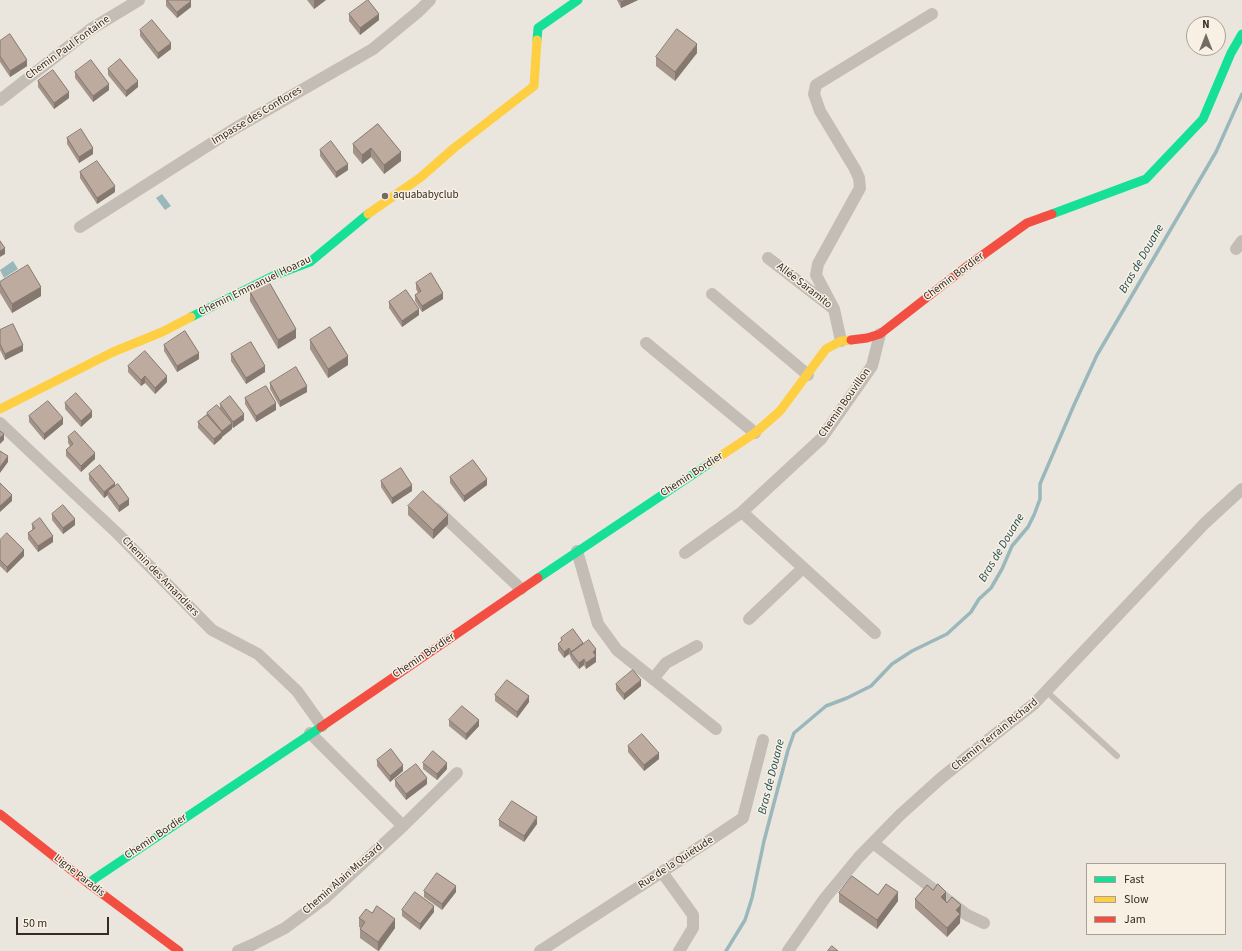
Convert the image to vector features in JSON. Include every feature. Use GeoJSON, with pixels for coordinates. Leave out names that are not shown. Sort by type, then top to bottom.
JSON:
{"type":"FeatureCollection","features":[{"type":"Feature","properties":{"kind":"street","name":"Chemin Paul Fontaine"},"geometry":{"type":"LineString","coordinates":[[0,100],[91,29],[139,0]]}},
{"type":"Feature","properties":{"kind":"street","name":"Impasse des Conflores"},"geometry":{"type":"LineString","coordinates":[[80,228],[234,129],[373,49],[419,12],[430,0]]}},
{"type":"Feature","properties":{"kind":"street","name":"Chemin Emmanuel Hoarau"},"geometry":{"type":"LineString","coordinates":[[0,409],[113,352],[162,332],[275,275],[310,262],[362,218],[422,177],[454,148],[534,86],[538,28],[578,0]]}},
{"type":"Feature","properties":{"kind":"street"},"geometry":{"type":"LineString","coordinates":[[834,309],[816,275],[816,271],[818,264],[860,188],[859,178],[855,169],[820,111],[814,94],[816,85],[932,14]]}},
{"type":"Feature","properties":{"kind":"street","name":"Chemin Bordier"},"geometry":{"type":"LineString","coordinates":[[89,884],[94,879],[322,726],[577,551],[755,433],[780,410],[826,349],[842,341],[867,338],[880,334],[966,267],[1027,223],[1146,179],[1203,119],[1231,53],[1242,34]]}},
{"type":"Feature","properties":{"kind":"street","name":"Allée Saramito"},"geometry":{"type":"LineString","coordinates":[[768,258],[834,309],[842,341]]}},
{"type":"Feature","properties":{"kind":"street"},"geometry":{"type":"LineString","coordinates":[[712,294],[808,374]]}},
{"type":"Feature","properties":{"kind":"street","name":"Chemin Bouvillon"},"geometry":{"type":"LineString","coordinates":[[685,553],[742,512],[821,439],[872,366],[880,334]]}},
{"type":"Feature","properties":{"kind":"street"},"geometry":{"type":"LineString","coordinates":[[646,343],[755,433]]}},
{"type":"Feature","properties":{"kind":"street","name":"Chemin des Amandiers"},"geometry":{"type":"LineString","coordinates":[[0,424],[118,534],[212,630],[258,654],[297,691],[322,726]]}},
{"type":"Feature","properties":{"kind":"street","name":"Chemin Terrain Richard"},"geometry":{"type":"LineString","coordinates":[[788,951],[826,898],[859,857],[900,816],[940,780],[1034,704],[1205,523],[1242,489]]}},
{"type":"Feature","properties":{"kind":"street"},"geometry":{"type":"LineString","coordinates":[[426,498],[521,589]]}},
{"type":"Feature","properties":{"kind":"street"},"geometry":{"type":"LineString","coordinates":[[742,512],[875,633]]}},
{"type":"Feature","properties":{"kind":"street"},"geometry":{"type":"LineString","coordinates":[[577,551],[601,630],[617,650],[716,729]]}},
{"type":"Feature","properties":{"kind":"street"},"geometry":{"type":"LineString","coordinates":[[749,620],[803,568]]}},
{"type":"Feature","properties":{"kind":"street"},"geometry":{"type":"LineString","coordinates":[[653,678],[666,664],[697,646]]}},
{"type":"Feature","properties":{"kind":"street"},"geometry":{"type":"LineString","coordinates":[[310,733],[403,826]]}},
{"type":"Feature","properties":{"kind":"street","name":"Rue de la Quietude"},"geometry":{"type":"LineString","coordinates":[[540,951],[743,818],[763,740]]}},
{"type":"Feature","properties":{"kind":"street","name":"Chemin Alain Mussard"},"geometry":{"type":"LineString","coordinates":[[238,951],[285,928],[324,899],[403,826],[457,773]]}},
{"type":"Feature","properties":{"kind":"street","name":"Ligne Paradis"},"geometry":{"type":"LineString","coordinates":[[0,814],[178,951]]}},
{"type":"Feature","properties":{"kind":"street"},"geometry":{"type":"LineString","coordinates":[[873,843],[967,915],[984,924]]}},
{"type":"Feature","properties":{"kind":"street"},"geometry":{"type":"LineString","coordinates":[[662,872],[693,915],[693,928],[679,951]]}},
{"type":"Feature","properties":{"kind":"lane"},"geometry":{"type":"LineString","coordinates":[[1046,692],[1117,756]]}},
{"type":"Feature","properties":{"kind":"water"},"geometry":{"type":"Polygon","coordinates":[[[162,194],[171,206],[165,210],[156,198],[162,194]]]}},
{"type":"Feature","properties":{"kind":"water"},"geometry":{"type":"Polygon","coordinates":[[[13,261],[18,269],[4,278],[0,270],[13,261]]]}},
{"type":"Feature","properties":{"kind":"building"},"geometry":{"type":"Polygon","coordinates":[[[167,0],[190,0],[191,1],[177,12],[167,0]]]}},
{"type":"Feature","properties":{"kind":"building"},"geometry":{"type":"Polygon","coordinates":[[[368,0],[379,14],[360,28],[349,14],[368,0]]]}},
{"type":"Feature","properties":{"kind":"building"},"geometry":{"type":"Polygon","coordinates":[[[152,20],[171,43],[158,53],[140,30],[152,20]]]}},
{"type":"Feature","properties":{"kind":"building"},"geometry":{"type":"Polygon","coordinates":[[[677,29],[697,44],[675,72],[656,57],[677,29]]]}},
{"type":"Feature","properties":{"kind":"building"},"geometry":{"type":"Polygon","coordinates":[[[10,34],[27,60],[10,71],[0,56],[0,41],[10,34]]]}},
{"type":"Feature","properties":{"kind":"building"},"geometry":{"type":"Polygon","coordinates":[[[120,59],[138,81],[126,91],[108,69],[120,59]]]}},
{"type":"Feature","properties":{"kind":"building"},"geometry":{"type":"Polygon","coordinates":[[[91,60],[109,84],[93,96],[75,72],[91,60]]]}},
{"type":"Feature","properties":{"kind":"building"},"geometry":{"type":"Polygon","coordinates":[[[53,70],[69,92],[54,103],[38,81],[53,70]]]}},
{"type":"Feature","properties":{"kind":"building"},"geometry":{"type":"Polygon","coordinates":[[[378,124],[401,152],[384,165],[371,148],[362,155],[353,144],[378,124]]]}},
{"type":"Feature","properties":{"kind":"building"},"geometry":{"type":"Polygon","coordinates":[[[81,129],[93,148],[79,157],[67,138],[81,129]]]}},
{"type":"Feature","properties":{"kind":"building"},"geometry":{"type":"Polygon","coordinates":[[[331,141],[348,164],[336,172],[320,150],[331,141]]]}},
{"type":"Feature","properties":{"kind":"building"},"geometry":{"type":"Polygon","coordinates":[[[97,161],[115,186],[97,198],[80,172],[97,161]]]}},
{"type":"Feature","properties":{"kind":"building"},"geometry":{"type":"Polygon","coordinates":[[[0,241],[5,248],[0,251],[0,241]]]}},
{"type":"Feature","properties":{"kind":"building"},"geometry":{"type":"Polygon","coordinates":[[[28,265],[41,287],[12,304],[0,282],[28,265]]]}},
{"type":"Feature","properties":{"kind":"building"},"geometry":{"type":"Polygon","coordinates":[[[431,273],[443,293],[422,306],[415,295],[421,291],[416,283],[431,273]]]}},
{"type":"Feature","properties":{"kind":"building"},"geometry":{"type":"Polygon","coordinates":[[[269,282],[296,329],[278,340],[250,292],[269,282]]]}},
{"type":"Feature","properties":{"kind":"building"},"geometry":{"type":"Polygon","coordinates":[[[406,290],[419,309],[402,321],[389,302],[406,290]]]}},
{"type":"Feature","properties":{"kind":"building"},"geometry":{"type":"Polygon","coordinates":[[[13,324],[23,345],[5,354],[0,344],[0,330],[13,324]]]}},
{"type":"Feature","properties":{"kind":"building"},"geometry":{"type":"Polygon","coordinates":[[[330,327],[348,356],[328,369],[310,340],[330,327]]]}},
{"type":"Feature","properties":{"kind":"building"},"geometry":{"type":"Polygon","coordinates":[[[185,331],[199,353],[177,366],[164,345],[185,331]]]}},
{"type":"Feature","properties":{"kind":"building"},"geometry":{"type":"Polygon","coordinates":[[[251,342],[265,366],[246,378],[231,354],[251,342]]]}},
{"type":"Feature","properties":{"kind":"building"},"geometry":{"type":"Polygon","coordinates":[[[145,351],[167,376],[155,388],[145,376],[141,380],[128,366],[145,351]]]}},
{"type":"Feature","properties":{"kind":"building"},"geometry":{"type":"Polygon","coordinates":[[[296,367],[307,386],[280,401],[270,383],[296,367]]]}},
{"type":"Feature","properties":{"kind":"building"},"geometry":{"type":"Polygon","coordinates":[[[266,386],[276,403],[256,416],[245,398],[266,386]]]}},
{"type":"Feature","properties":{"kind":"building"},"geometry":{"type":"Polygon","coordinates":[[[76,393],[92,411],[81,421],[65,403],[76,393]]]}},
{"type":"Feature","properties":{"kind":"building"},"geometry":{"type":"Polygon","coordinates":[[[230,396],[244,414],[233,422],[220,404],[230,396]]]}},
{"type":"Feature","properties":{"kind":"building"},"geometry":{"type":"Polygon","coordinates":[[[48,401],[63,418],[44,434],[29,416],[48,401]]]}},
{"type":"Feature","properties":{"kind":"building"},"geometry":{"type":"Polygon","coordinates":[[[217,405],[232,423],[222,431],[207,413],[217,405]]]}},
{"type":"Feature","properties":{"kind":"building"},"geometry":{"type":"Polygon","coordinates":[[[207,415],[222,432],[214,439],[198,422],[207,415]]]}},
{"type":"Feature","properties":{"kind":"building"},"geometry":{"type":"Polygon","coordinates":[[[0,431],[4,434],[0,438],[0,431]]]}},
{"type":"Feature","properties":{"kind":"building"},"geometry":{"type":"Polygon","coordinates":[[[75,431],[95,453],[81,466],[66,450],[73,444],[68,437],[75,431]]]}},
{"type":"Feature","properties":{"kind":"building"},"geometry":{"type":"Polygon","coordinates":[[[0,451],[8,456],[0,467],[0,451]]]}},
{"type":"Feature","properties":{"kind":"building"},"geometry":{"type":"Polygon","coordinates":[[[473,460],[487,479],[464,496],[450,477],[473,460]]]}},
{"type":"Feature","properties":{"kind":"building"},"geometry":{"type":"Polygon","coordinates":[[[100,465],[115,483],[104,492],[89,474],[100,465]]]}},
{"type":"Feature","properties":{"kind":"building"},"geometry":{"type":"Polygon","coordinates":[[[401,468],[412,485],[392,498],[381,481],[401,468]]]}},
{"type":"Feature","properties":{"kind":"building"},"geometry":{"type":"Polygon","coordinates":[[[0,483],[12,495],[0,506],[0,483]]]}},
{"type":"Feature","properties":{"kind":"building"},"geometry":{"type":"Polygon","coordinates":[[[118,484],[129,499],[119,506],[108,491],[118,484]]]}},
{"type":"Feature","properties":{"kind":"building"},"geometry":{"type":"Polygon","coordinates":[[[423,491],[448,515],[433,530],[408,506],[423,491]]]}},
{"type":"Feature","properties":{"kind":"building"},"geometry":{"type":"Polygon","coordinates":[[[63,505],[75,519],[63,528],[52,514],[63,505]]]}},
{"type":"Feature","properties":{"kind":"building"},"geometry":{"type":"Polygon","coordinates":[[[40,518],[53,536],[38,546],[28,533],[35,528],[32,524],[40,518]]]}},
{"type":"Feature","properties":{"kind":"building"},"geometry":{"type":"Polygon","coordinates":[[[7,533],[24,550],[7,567],[0,560],[0,540],[7,533]]]}},
{"type":"Feature","properties":{"kind":"building"},"geometry":{"type":"Polygon","coordinates":[[[573,629],[583,643],[571,652],[569,648],[564,652],[558,644],[562,640],[561,638],[573,629]]]}},
{"type":"Feature","properties":{"kind":"building"},"geometry":{"type":"Polygon","coordinates":[[[589,640],[596,649],[593,652],[596,656],[586,663],[584,659],[579,663],[571,653],[589,640]]]}},
{"type":"Feature","properties":{"kind":"building"},"geometry":{"type":"Polygon","coordinates":[[[633,670],[641,680],[624,694],[616,684],[633,670]]]}},
{"type":"Feature","properties":{"kind":"building"},"geometry":{"type":"Polygon","coordinates":[[[507,680],[529,696],[517,712],[495,695],[507,680]]]}},
{"type":"Feature","properties":{"kind":"building"},"geometry":{"type":"Polygon","coordinates":[[[462,706],[479,720],[466,734],[449,720],[462,706]]]}},
{"type":"Feature","properties":{"kind":"building"},"geometry":{"type":"Polygon","coordinates":[[[642,734],[659,753],[644,765],[628,746],[642,734]]]}},
{"type":"Feature","properties":{"kind":"building"},"geometry":{"type":"Polygon","coordinates":[[[391,749],[403,765],[390,776],[377,760],[391,749]]]}},
{"type":"Feature","properties":{"kind":"building"},"geometry":{"type":"Polygon","coordinates":[[[433,751],[447,763],[437,774],[423,763],[433,751]]]}},
{"type":"Feature","properties":{"kind":"building"},"geometry":{"type":"Polygon","coordinates":[[[416,764],[427,778],[406,794],[395,780],[416,764]]]}},
{"type":"Feature","properties":{"kind":"building"},"geometry":{"type":"Polygon","coordinates":[[[512,801],[537,817],[524,836],[499,820],[512,801]]]}},
{"type":"Feature","properties":{"kind":"building"},"geometry":{"type":"Polygon","coordinates":[[[437,873],[456,886],[442,904],[424,891],[437,873]]]}},
{"type":"Feature","properties":{"kind":"building"},"geometry":{"type":"Polygon","coordinates":[[[852,876],[878,895],[886,884],[898,892],[877,920],[839,893],[852,876]]]}},
{"type":"Feature","properties":{"kind":"building"},"geometry":{"type":"Polygon","coordinates":[[[938,884],[946,892],[941,897],[947,903],[952,897],[961,905],[956,910],[960,914],[947,928],[915,899],[927,885],[933,890],[938,884]]]}},
{"type":"Feature","properties":{"kind":"building"},"geometry":{"type":"Polygon","coordinates":[[[415,892],[434,906],[420,924],[402,910],[415,892]]]}},
{"type":"Feature","properties":{"kind":"building"},"geometry":{"type":"Polygon","coordinates":[[[377,906],[395,919],[378,942],[360,929],[365,922],[359,918],[366,909],[372,913],[377,906]]]}},
{"type":"Feature","properties":{"kind":"building"},"geometry":{"type":"Polygon","coordinates":[[[832,946],[838,951],[828,951],[832,946]]]}},
{"type":"Feature","properties":{"kind":"waterway","name":"Bras de Douane"},"geometry":{"type":"LineString","coordinates":[[726,951],[745,920],[752,898],[764,841],[788,750],[794,733],[826,706],[847,698],[871,686],[892,664],[912,651],[947,634],[971,612],[979,599],[991,588],[1002,569],[1012,546],[1028,527],[1034,515],[1040,499],[1040,484],[1097,355],[1216,152],[1242,94]]}},
{"type":"Feature","properties":{"kind":"traffic: fast"},"geometry":{"type":"LineString","coordinates":[[537,40],[538,28],[578,0]]}},
{"type":"Feature","properties":{"kind":"traffic: fast"},"geometry":{"type":"LineString","coordinates":[[1052,214],[1146,179],[1203,119],[1231,53],[1242,34]]}},
{"type":"Feature","properties":{"kind":"traffic: fast"},"geometry":{"type":"LineString","coordinates":[[191,317],[275,275],[310,262],[368,214]]}},
{"type":"Feature","properties":{"kind":"traffic: fast"},"geometry":{"type":"LineString","coordinates":[[538,578],[710,463]]}},
{"type":"Feature","properties":{"kind":"traffic: fast"},"geometry":{"type":"LineString","coordinates":[[89,884],[94,879],[321,727]]}},
{"type":"Feature","properties":{"kind":"traffic: slow"},"geometry":{"type":"LineString","coordinates":[[368,214],[421,177],[454,148],[534,86],[537,40]]}},
{"type":"Feature","properties":{"kind":"traffic: slow"},"geometry":{"type":"LineString","coordinates":[[0,409],[113,352],[162,332],[191,317]]}},
{"type":"Feature","properties":{"kind":"traffic: slow"},"geometry":{"type":"LineString","coordinates":[[710,463],[755,433],[780,411],[826,349],[841,341],[851,340]]}},
{"type":"Feature","properties":{"kind":"traffic: jam"},"geometry":{"type":"LineString","coordinates":[[851,340],[867,338],[880,334],[966,267],[1027,223],[1052,214]]}},
{"type":"Feature","properties":{"kind":"traffic: jam"},"geometry":{"type":"LineString","coordinates":[[321,727],[538,578]]}},
{"type":"Feature","properties":{"kind":"traffic: jam"},"geometry":{"type":"LineString","coordinates":[[0,814],[89,884],[179,951]]}},
{"type":"Feature","properties":{"kind":"place","name":"aquababyclub"},"geometry":{"type":"Point","coordinates":[385,196]}}]}
